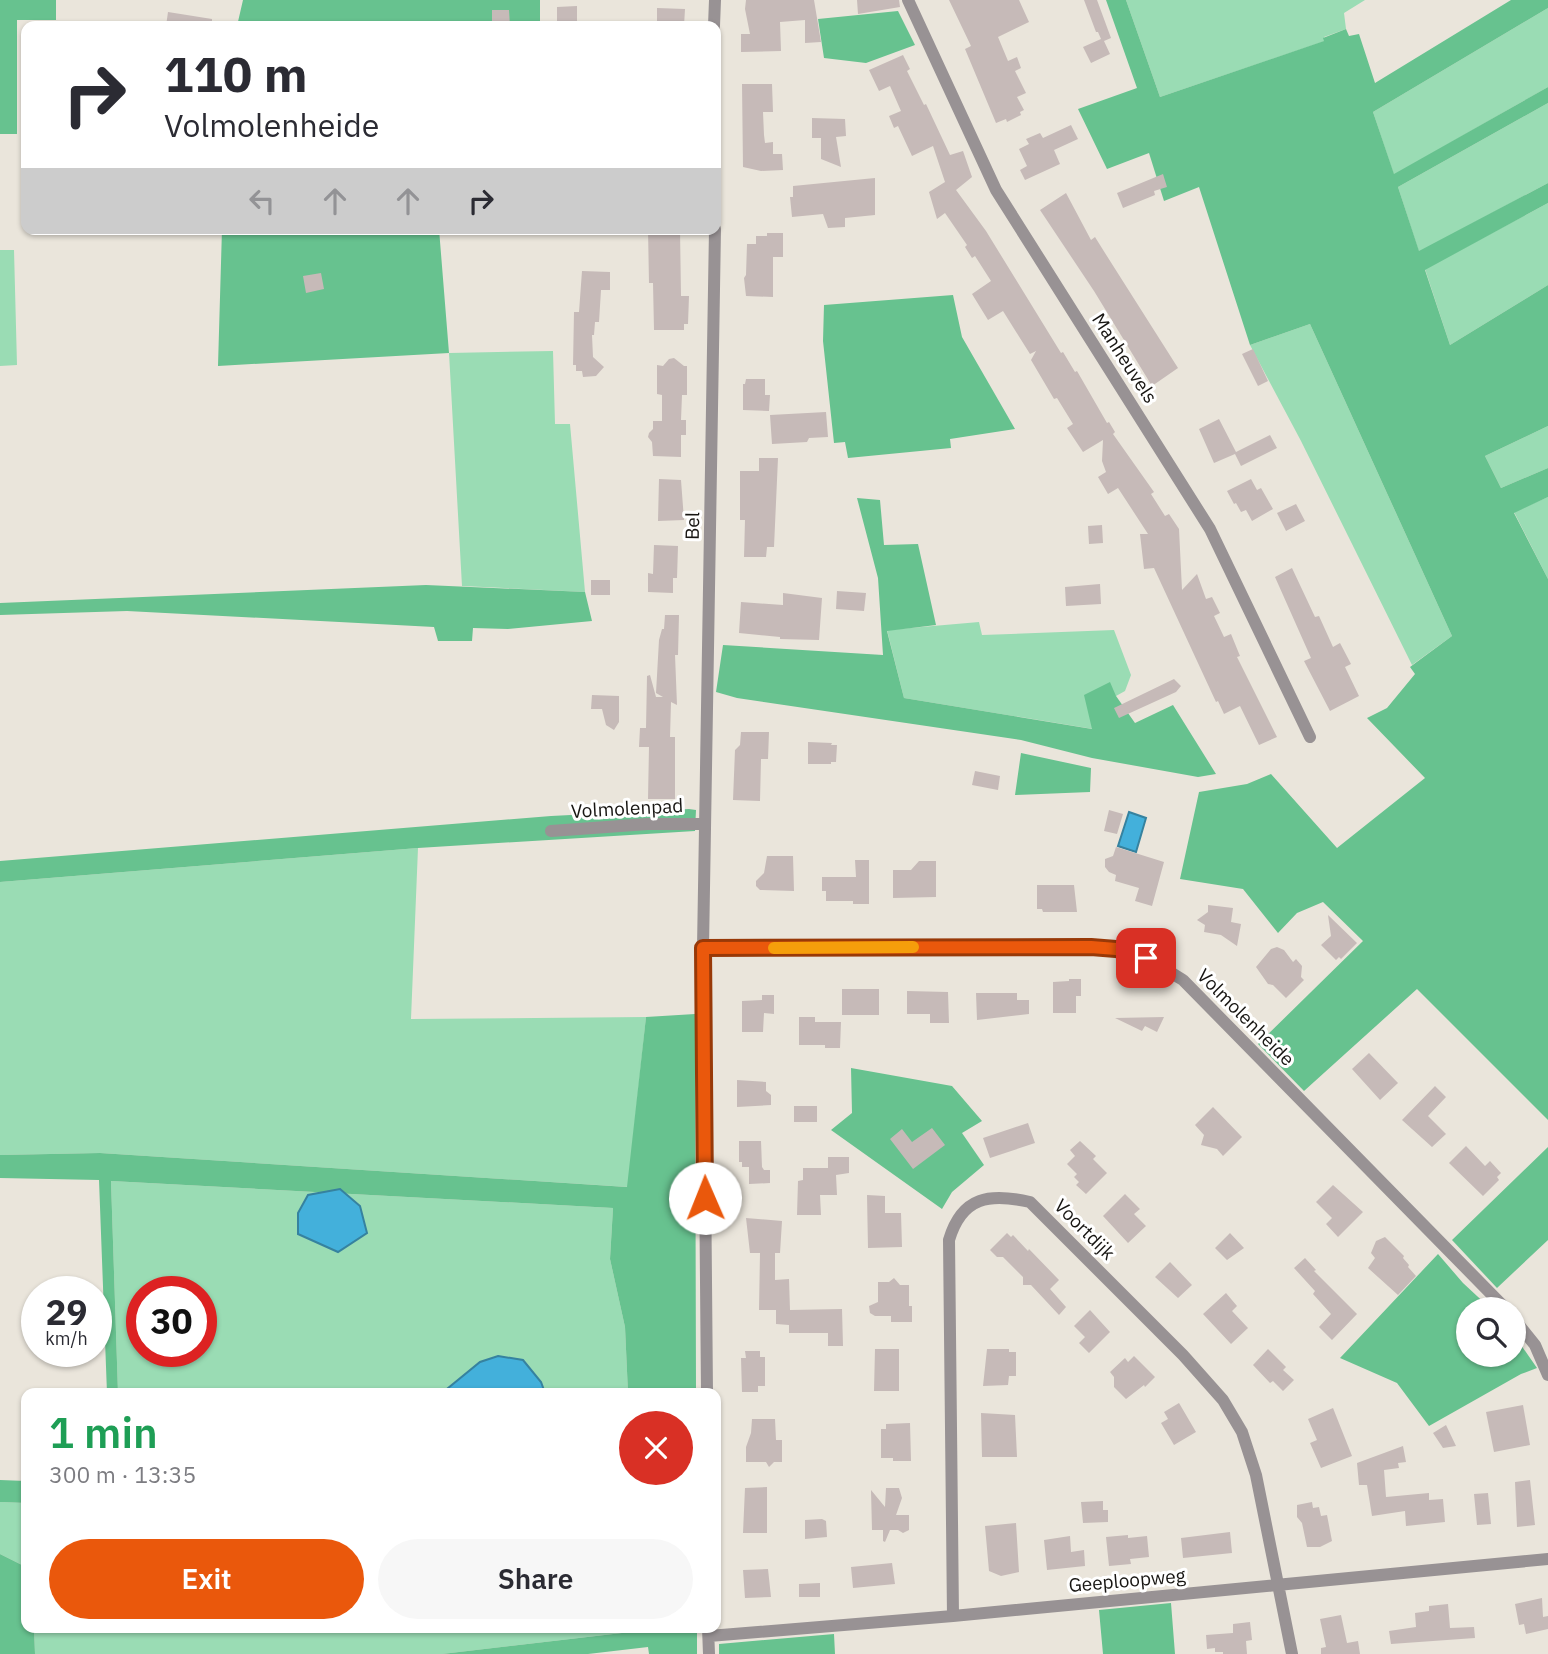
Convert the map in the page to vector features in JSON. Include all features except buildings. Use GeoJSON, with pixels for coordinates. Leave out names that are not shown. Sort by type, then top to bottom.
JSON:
{"type":"FeatureCollection","features":[{"type":"Feature","properties":{"kind":"street"},"geometry":{"type":"LineString","coordinates":[[715,0],[715,21]]}},
{"type":"Feature","properties":{"kind":"street","name":"Manheuvels"},"geometry":{"type":"LineString","coordinates":[[908,0],[996,190],[1210,529],[1310,737]]}},
{"type":"Feature","properties":{"kind":"street","name":"Bel"},"geometry":{"type":"LineString","coordinates":[[707,1388],[703,948],[715,235]]}},
{"type":"Feature","properties":{"kind":"street","name":"Volmolenpad"},"geometry":{"type":"LineString","coordinates":[[551,831],[648,824],[705,824]]}},
{"type":"Feature","properties":{"kind":"street","name":"Volmolenheide"},"geometry":{"type":"LineString","coordinates":[[703,948],[1091,947],[1116,949],[1146,958],[1183,980],[1494,1297]]}},
{"type":"Feature","properties":{"kind":"street","name":"Voortdijk"},"geometry":{"type":"LineString","coordinates":[[953,1616],[949,1240],[954,1224],[967,1207],[982,1199],[1006,1196],[1030,1202],[1223,1400],[1242,1433],[1256,1475],[1292,1654]]}},
{"type":"Feature","properties":{"kind":"street"},"geometry":{"type":"LineString","coordinates":[[1526,1334],[1535,1345],[1548,1375]]}},
{"type":"Feature","properties":{"kind":"street","name":"Geeploopweg"},"geometry":{"type":"LineString","coordinates":[[721,1631],[953,1616],[1548,1559]]}},
{"type":"Feature","properties":{"kind":"street"},"geometry":{"type":"LineString","coordinates":[[708,1633],[709,1654]]}},
{"type":"Feature","properties":{"kind":"green space"},"geometry":{"type":"Polygon","coordinates":[[[0,0],[56,0],[56,20],[17,20],[17,134],[0,134],[0,0]]]}},
{"type":"Feature","properties":{"kind":"green space"},"geometry":{"type":"Polygon","coordinates":[[[243,0],[540,0],[540,21],[238,21],[243,0]]]}},
{"type":"Feature","properties":{"kind":"green space"},"geometry":{"type":"Polygon","coordinates":[[[1106,0],[1126,0],[1160,97],[1324,41],[1323,38],[1346,29],[1349,36],[1359,34],[1375,83],[1511,0],[1548,0],[1548,8],[1373,112],[1394,174],[1548,87],[1548,103],[1398,187],[1419,251],[1548,183],[1548,203],[1425,270],[1450,345],[1548,285],[1548,426],[1485,456],[1501,488],[1548,468],[1548,497],[1514,513],[1548,579],[1548,1120],[1417,989],[1304,1091],[1258,1044],[1363,941],[1323,902],[1297,913],[1278,933],[1243,889],[1180,879],[1199,792],[1247,784],[1271,774],[1337,848],[1425,778],[1367,718],[1387,708],[1415,674],[1410,667],[1452,636],[1310,324],[1250,345],[1199,187],[1164,201],[1149,153],[1107,169],[1078,109],[1137,88],[1106,0]]]}},
{"type":"Feature","properties":{"kind":"green space"},"geometry":{"type":"Polygon","coordinates":[[[1126,0],[1365,0],[1344,13],[1346,29],[1324,37],[1325,41],[1160,97],[1126,0]]]}},
{"type":"Feature","properties":{"kind":"green space"},"geometry":{"type":"Polygon","coordinates":[[[1548,8],[1548,87],[1394,175],[1373,112],[1548,8]]]}},
{"type":"Feature","properties":{"kind":"green space"},"geometry":{"type":"Polygon","coordinates":[[[898,11],[915,45],[866,63],[824,58],[818,19],[898,11]]]}},
{"type":"Feature","properties":{"kind":"green space"},"geometry":{"type":"Polygon","coordinates":[[[1548,103],[1548,183],[1419,252],[1398,187],[1548,103]]]}},
{"type":"Feature","properties":{"kind":"green space"},"geometry":{"type":"Polygon","coordinates":[[[1548,203],[1548,285],[1450,345],[1425,269],[1548,203]]]}},
{"type":"Feature","properties":{"kind":"green space"},"geometry":{"type":"Polygon","coordinates":[[[222,235],[439,235],[449,353],[218,366],[222,235]]]}},
{"type":"Feature","properties":{"kind":"green space"},"geometry":{"type":"Polygon","coordinates":[[[0,250],[14,250],[17,365],[0,366],[0,250]]]}},
{"type":"Feature","properties":{"kind":"green space"},"geometry":{"type":"Polygon","coordinates":[[[953,295],[962,337],[1015,429],[950,439],[951,448],[848,458],[845,442],[834,443],[823,341],[824,305],[953,295]]]}},
{"type":"Feature","properties":{"kind":"green space"},"geometry":{"type":"Polygon","coordinates":[[[1310,324],[1452,636],[1412,665],[1301,441],[1250,345],[1310,324]]]}},
{"type":"Feature","properties":{"kind":"green space"},"geometry":{"type":"Polygon","coordinates":[[[553,351],[555,424],[570,424],[585,592],[462,586],[449,353],[553,351]]]}},
{"type":"Feature","properties":{"kind":"green space"},"geometry":{"type":"Polygon","coordinates":[[[1548,426],[1548,468],[1501,488],[1485,456],[1548,426]]]}},
{"type":"Feature","properties":{"kind":"green space"},"geometry":{"type":"Polygon","coordinates":[[[1548,497],[1548,579],[1514,512],[1548,497]]]}},
{"type":"Feature","properties":{"kind":"green space"},"geometry":{"type":"Polygon","coordinates":[[[857,498],[880,500],[884,545],[918,544],[936,625],[887,631],[904,698],[1092,729],[1084,695],[1110,682],[1116,696],[1135,723],[1173,705],[1216,774],[1198,777],[1092,758],[1021,740],[737,698],[716,692],[723,645],[883,655],[878,578],[857,498]]]}},
{"type":"Feature","properties":{"kind":"green space"},"geometry":{"type":"Polygon","coordinates":[[[426,585],[585,592],[592,621],[508,629],[473,628],[472,641],[438,641],[434,627],[127,611],[0,615],[0,603],[426,585]]]}},
{"type":"Feature","properties":{"kind":"green space"},"geometry":{"type":"Polygon","coordinates":[[[979,622],[982,635],[1114,630],[1131,675],[1125,691],[1116,696],[1093,729],[904,698],[887,630],[979,622]]]}},
{"type":"Feature","properties":{"kind":"green space"},"geometry":{"type":"Polygon","coordinates":[[[1021,753],[1091,768],[1090,792],[1015,795],[1021,753]]]}},
{"type":"Feature","properties":{"kind":"green space"},"geometry":{"type":"Polygon","coordinates":[[[696,810],[695,831],[418,848],[0,882],[0,861],[551,816],[696,810]]]}},
{"type":"Feature","properties":{"kind":"green space"},"geometry":{"type":"Polygon","coordinates":[[[418,848],[411,1019],[646,1017],[628,1187],[100,1153],[0,1155],[0,882],[418,848]]]}},
{"type":"Feature","properties":{"kind":"green space"},"geometry":{"type":"Polygon","coordinates":[[[695,1014],[696,1388],[628,1388],[625,1327],[610,1259],[613,1208],[111,1181],[118,1388],[107,1388],[106,1367],[112,1367],[112,1276],[103,1276],[99,1180],[0,1178],[0,1155],[100,1153],[627,1187],[646,1017],[695,1014]]]}},
{"type":"Feature","properties":{"kind":"green space"},"geometry":{"type":"Polygon","coordinates":[[[851,1068],[952,1086],[982,1121],[962,1133],[984,1165],[952,1192],[942,1209],[831,1130],[852,1113],[851,1068]]]}},
{"type":"Feature","properties":{"kind":"green space"},"geometry":{"type":"Polygon","coordinates":[[[1548,1147],[1548,1240],[1497,1288],[1452,1240],[1548,1147]]]}},
{"type":"Feature","properties":{"kind":"green space"},"geometry":{"type":"Polygon","coordinates":[[[111,1181],[613,1208],[610,1259],[625,1327],[628,1388],[118,1388],[111,1181]]]}},
{"type":"Feature","properties":{"kind":"green space"},"geometry":{"type":"Polygon","coordinates":[[[1438,1254],[1478,1297],[1456,1297],[1456,1367],[1526,1367],[1526,1352],[1537,1368],[1521,1374],[1429,1426],[1397,1383],[1340,1358],[1438,1254]]]}},
{"type":"Feature","properties":{"kind":"green space"},"geometry":{"type":"Polygon","coordinates":[[[0,1480],[21,1481],[21,1503],[0,1502],[0,1480]]]}},
{"type":"Feature","properties":{"kind":"green space"},"geometry":{"type":"Polygon","coordinates":[[[0,1502],[21,1503],[21,1564],[0,1554],[0,1502]]]}},
{"type":"Feature","properties":{"kind":"green space"},"geometry":{"type":"Polygon","coordinates":[[[0,1554],[21,1564],[21,1633],[34,1633],[35,1654],[0,1654],[0,1554]]]}},
{"type":"Feature","properties":{"kind":"green space"},"geometry":{"type":"Polygon","coordinates":[[[1171,1603],[1175,1654],[1103,1654],[1099,1610],[1171,1603]]]}},
{"type":"Feature","properties":{"kind":"green space"},"geometry":{"type":"Polygon","coordinates":[[[34,1633],[622,1633],[442,1654],[35,1654],[34,1633]]]}},
{"type":"Feature","properties":{"kind":"green space"},"geometry":{"type":"Polygon","coordinates":[[[622,1633],[697,1633],[697,1654],[649,1654],[648,1647],[588,1654],[442,1654],[622,1633]]]}},
{"type":"Feature","properties":{"kind":"green space"},"geometry":{"type":"Polygon","coordinates":[[[834,1634],[835,1654],[719,1654],[719,1644],[834,1634]]]}},
{"type":"Feature","properties":{"kind":"water"},"geometry":{"type":"Polygon","coordinates":[[[1129,812],[1146,818],[1136,852],[1118,846],[1129,812]]]}},
{"type":"Feature","properties":{"kind":"water"},"geometry":{"type":"Polygon","coordinates":[[[340,1189],[360,1206],[367,1233],[338,1252],[298,1234],[298,1213],[308,1195],[340,1189]]]}},
{"type":"Feature","properties":{"kind":"water"},"geometry":{"type":"Polygon","coordinates":[[[498,1356],[523,1360],[543,1388],[448,1388],[480,1362],[498,1356]]]}},
{"type":"Feature","properties":{"kind":"slow traffic"},"geometry":{"type":"LineString","coordinates":[[774,948],[913,947]]}},
{"type":"Feature","properties":{"kind":"route"},"geometry":{"type":"LineString","coordinates":[[705,1198],[703,948],[1091,947],[1116,949],[1146,958]]}}]}
